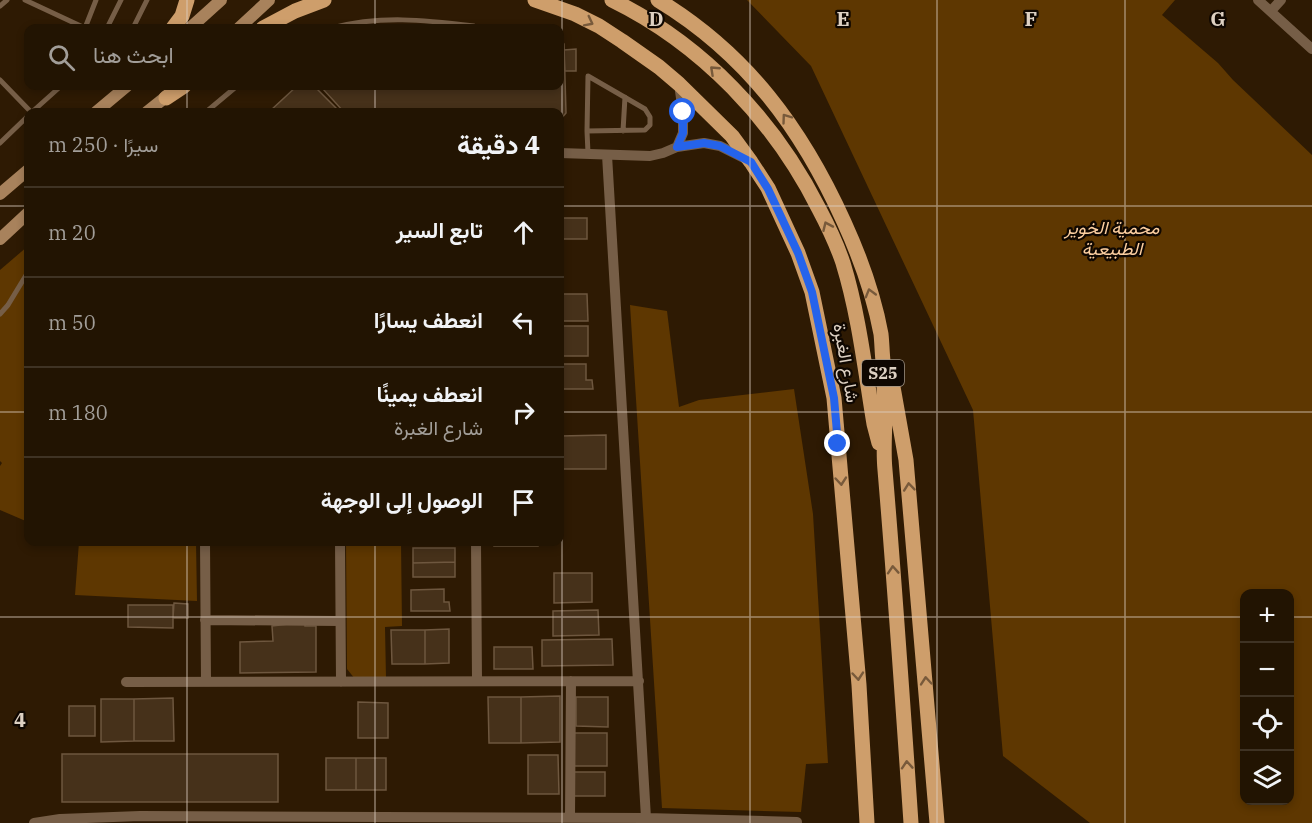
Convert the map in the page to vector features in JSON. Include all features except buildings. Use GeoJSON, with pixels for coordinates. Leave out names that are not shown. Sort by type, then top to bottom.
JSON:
{"type":"FeatureCollection","features":[{"type":"Feature","properties":{"kind":"main road"},"geometry":{"type":"LineString","coordinates":[[176,24],[182,16],[187,0]]}},
{"type":"Feature","properties":{"kind":"main road"},"geometry":{"type":"LineString","coordinates":[[194,24],[221,0]]}},
{"type":"Feature","properties":{"kind":"main road"},"geometry":{"type":"LineString","coordinates":[[243,24],[269,0]]}},
{"type":"Feature","properties":{"kind":"main road"},"geometry":{"type":"LineString","coordinates":[[271,24],[295,11],[324,0]]}},
{"type":"Feature","properties":{"kind":"main road","name":"شارع الغبرة"},"geometry":{"type":"LineString","coordinates":[[535,0],[575,14],[598,26],[659,67],[679,84],[732,136],[751,162],[768,189],[798,253],[820,330],[834,398],[859,685],[867,823]]}},
{"type":"Feature","properties":{"kind":"main road"},"geometry":{"type":"LineString","coordinates":[[612,0],[674,37],[710,66],[765,124],[810,190],[843,262],[884,466]]}},
{"type":"Feature","properties":{"kind":"main road","name":"شارع الغبرة"},"geometry":{"type":"LineString","coordinates":[[658,0],[700,28],[728,51],[777,105],[797,133],[825,183],[864,272],[881,335],[885,409],[884,466],[911,823]]}},
{"type":"Feature","properties":{"kind":"main road"},"geometry":{"type":"LineString","coordinates":[[101,108],[122,90]]}},
{"type":"Feature","properties":{"kind":"main road"},"geometry":{"type":"LineString","coordinates":[[166,98],[175,90]]}},
{"type":"Feature","properties":{"kind":"main road"},"geometry":{"type":"LineString","coordinates":[[152,108],[178,90]]}},
{"type":"Feature","properties":{"kind":"main road"},"geometry":{"type":"LineString","coordinates":[[0,194],[24,173]]}},
{"type":"Feature","properties":{"kind":"main road"},"geometry":{"type":"LineString","coordinates":[[0,239],[24,217]]}},
{"type":"Feature","properties":{"kind":"main road"},"geometry":{"type":"LineString","coordinates":[[881,335],[892,377],[906,460],[937,823]]}},
{"type":"Feature","properties":{"kind":"street"},"geometry":{"type":"LineString","coordinates":[[1258,0],[1312,49]]}},
{"type":"Feature","properties":{"kind":"street"},"geometry":{"type":"LineString","coordinates":[[1271,11],[1281,0]]}},
{"type":"Feature","properties":{"kind":"street"},"geometry":{"type":"LineString","coordinates":[[677,147],[683,133],[679,84]]}},
{"type":"Feature","properties":{"kind":"street"},"geometry":{"type":"LineString","coordinates":[[564,153],[650,156],[677,147],[704,143],[720,146],[751,162]]}},
{"type":"Feature","properties":{"kind":"street"},"geometry":{"type":"LineString","coordinates":[[607,155],[646,818]]}},
{"type":"Feature","properties":{"kind":"street"},"geometry":{"type":"LineString","coordinates":[[0,243],[10,230]]}},
{"type":"Feature","properties":{"kind":"street"},"geometry":{"type":"LineString","coordinates":[[205,546],[206,682]]}},
{"type":"Feature","properties":{"kind":"street"},"geometry":{"type":"LineString","coordinates":[[340,546],[340,682]]}},
{"type":"Feature","properties":{"kind":"street"},"geometry":{"type":"LineString","coordinates":[[476,546],[477,681]]}},
{"type":"Feature","properties":{"kind":"street"},"geometry":{"type":"LineString","coordinates":[[205,620],[340,621]]}},
{"type":"Feature","properties":{"kind":"street"},"geometry":{"type":"LineString","coordinates":[[570,818],[571,681]]}},
{"type":"Feature","properties":{"kind":"street"},"geometry":{"type":"LineString","coordinates":[[126,682],[639,681]]}},
{"type":"Feature","properties":{"kind":"street"},"geometry":{"type":"LineString","coordinates":[[34,823],[60,819],[570,818],[797,822]]}},
{"type":"Feature","properties":{"kind":"lane"},"geometry":{"type":"LineString","coordinates":[[0,6],[7,0]]}},
{"type":"Feature","properties":{"kind":"lane"},"geometry":{"type":"LineString","coordinates":[[25,0],[76,24]]}},
{"type":"Feature","properties":{"kind":"lane"},"geometry":{"type":"LineString","coordinates":[[87,24],[96,0]]}},
{"type":"Feature","properties":{"kind":"lane"},"geometry":{"type":"LineString","coordinates":[[109,24],[121,0]]}},
{"type":"Feature","properties":{"kind":"lane"},"geometry":{"type":"LineString","coordinates":[[135,24],[147,0]]}},
{"type":"Feature","properties":{"kind":"lane"},"geometry":{"type":"LineString","coordinates":[[349,24],[396,19],[452,24]]}},
{"type":"Feature","properties":{"kind":"lane"},"geometry":{"type":"LineString","coordinates":[[587,131],[645,130],[650,125],[650,117],[645,109],[588,76],[587,131],[588,153]]}},
{"type":"Feature","properties":{"kind":"lane"},"geometry":{"type":"LineString","coordinates":[[0,80],[25,108]]}},
{"type":"Feature","properties":{"kind":"lane"},"geometry":{"type":"LineString","coordinates":[[37,108],[57,90]]}},
{"type":"Feature","properties":{"kind":"lane"},"geometry":{"type":"LineString","coordinates":[[211,108],[232,90]]}},
{"type":"Feature","properties":{"kind":"lane"},"geometry":{"type":"LineString","coordinates":[[623,131],[625,97]]}},
{"type":"Feature","properties":{"kind":"lane"},"geometry":{"type":"LineString","coordinates":[[0,142],[24,120]]}},
{"type":"Feature","properties":{"kind":"lane"},"geometry":{"type":"LineString","coordinates":[[0,314],[24,279]]}},
{"type":"Feature","properties":{"kind":"green space","name":"محمية الخوير الطبيعية"},"geometry":{"type":"Polygon","coordinates":[[[747,0],[1175,0],[1162,15],[1218,63],[1312,155],[1312,823],[1090,823],[1003,756],[973,410],[811,66],[747,0]]]}},
{"type":"Feature","properties":{"kind":"green space"},"geometry":{"type":"Polygon","coordinates":[[[24,249],[24,520],[0,510],[0,466],[2,463],[0,461],[0,270],[24,249]]]}},
{"type":"Feature","properties":{"kind":"green space"},"geometry":{"type":"Polygon","coordinates":[[[630,305],[667,311],[679,407],[699,400],[794,389],[813,514],[828,763],[806,764],[801,812],[662,808],[630,305]]]}},
{"type":"Feature","properties":{"kind":"green space"},"geometry":{"type":"Polygon","coordinates":[[[79,546],[196,546],[197,601],[75,595],[79,546]]]}},
{"type":"Feature","properties":{"kind":"green space"},"geometry":{"type":"Polygon","coordinates":[[[346,546],[401,546],[402,626],[385,627],[386,678],[355,679],[347,669],[346,546]]]}},
{"type":"Feature","properties":{"kind":"route"},"geometry":{"type":"LineString","coordinates":[[683,112],[683,133],[677,147],[712,144],[751,162],[783,219],[812,292],[834,398],[838,444]]}}]}
